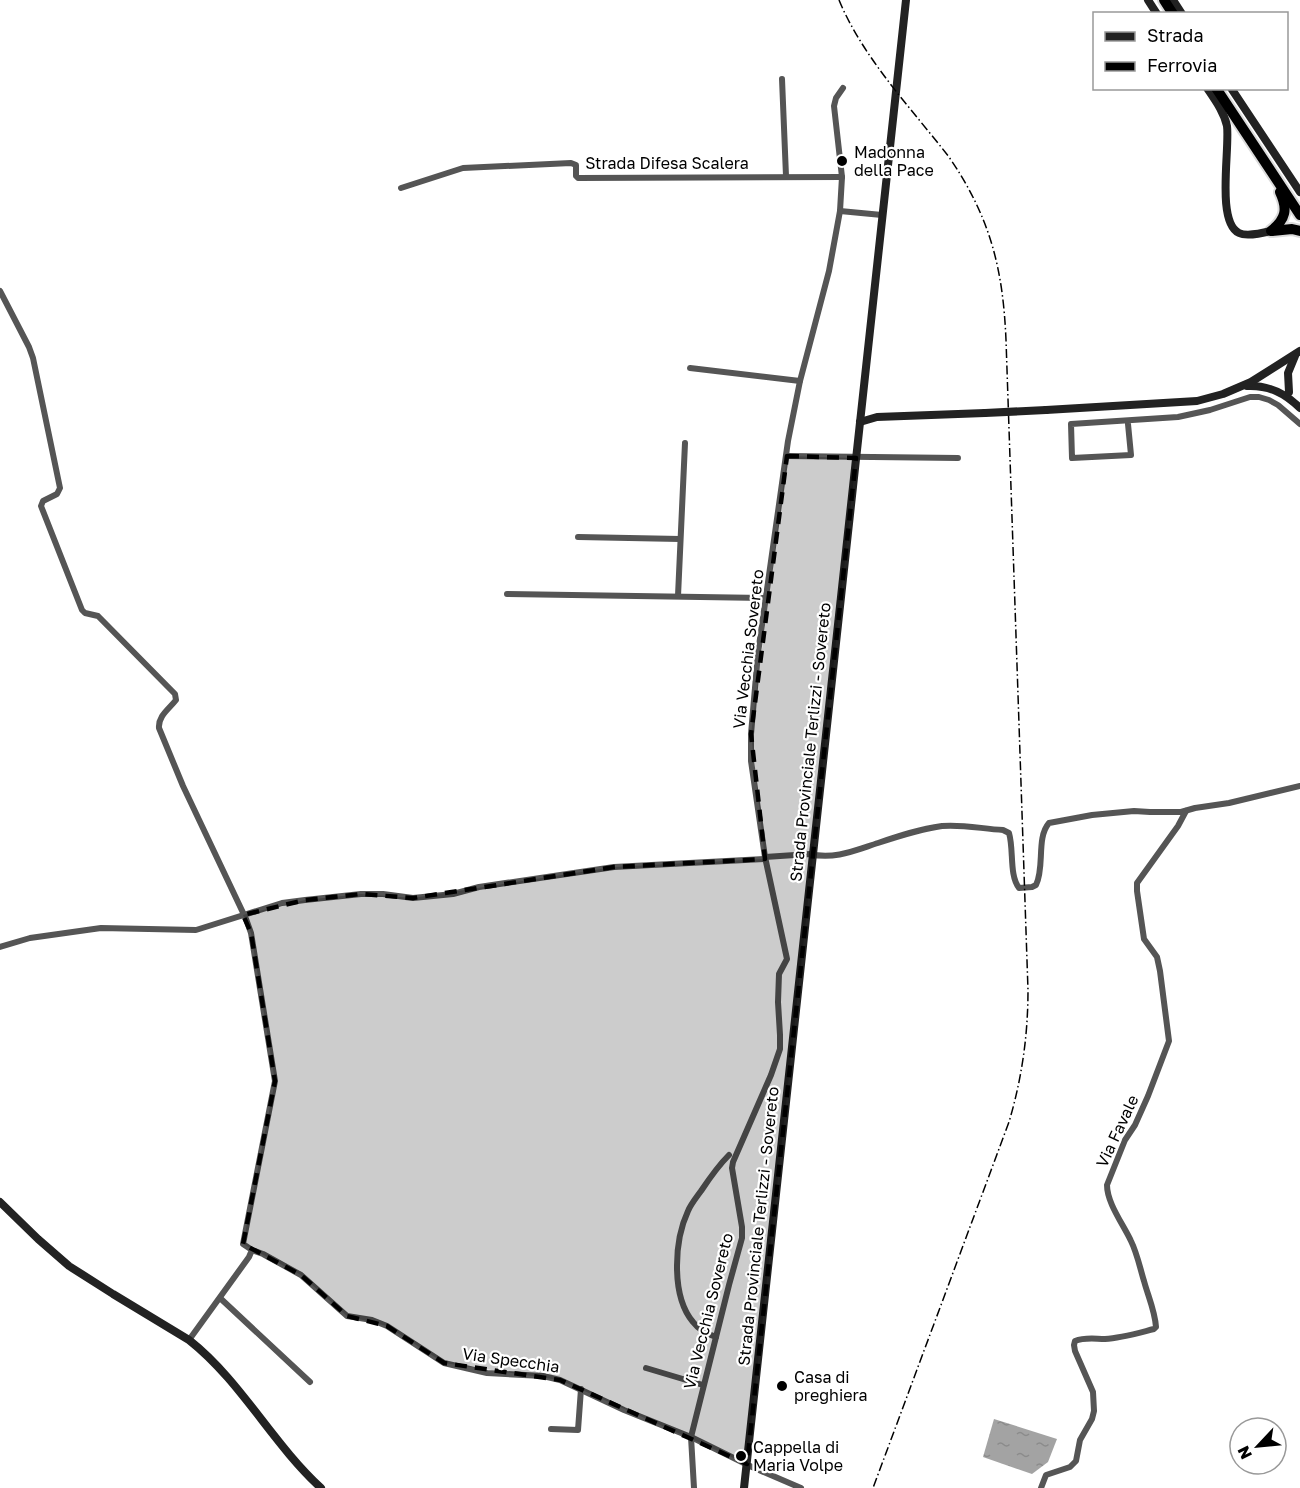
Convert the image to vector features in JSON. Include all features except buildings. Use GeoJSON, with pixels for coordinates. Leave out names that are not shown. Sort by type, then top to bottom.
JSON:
{"type":"FeatureCollection","features":[{"type":"Feature","properties":{"kind":"highway"},"geometry":{"type":"LineString","coordinates":[[1217,90],[1300,215]]}},
{"type":"Feature","properties":{"kind":"highway"},"geometry":{"type":"LineString","coordinates":[[1224,90],[1300,203]]}},
{"type":"Feature","properties":{"kind":"highway"},"geometry":{"type":"LineString","coordinates":[[1249,138],[1284,202],[1282,219],[1271,231]]}},
{"type":"Feature","properties":{"kind":"highway"},"geometry":{"type":"LineString","coordinates":[[1271,231],[1291,229],[1300,231]]}},
{"type":"Feature","properties":{"kind":"main road","name":"Strada Provinciale Terlizzi - Sovereto"},"geometry":{"type":"LineString","coordinates":[[744,1488],[906,0]]}},
{"type":"Feature","properties":{"kind":"main road"},"geometry":{"type":"LineString","coordinates":[[1208,90],[1227,126],[1226,208],[1230,224],[1236,232],[1243,235],[1271,231]]}},
{"type":"Feature","properties":{"kind":"main road"},"geometry":{"type":"LineString","coordinates":[[1233,90],[1300,192]]}},
{"type":"Feature","properties":{"kind":"main road"},"geometry":{"type":"LineString","coordinates":[[1273,376],[1298,352]]}},
{"type":"Feature","properties":{"kind":"main road"},"geometry":{"type":"LineString","coordinates":[[1291,398],[1287,383],[1288,373],[1298,352]]}},
{"type":"Feature","properties":{"kind":"main road"},"geometry":{"type":"LineString","coordinates":[[860,418],[1197,401],[1273,376],[1279,376],[1291,398]]}},
{"type":"Feature","properties":{"kind":"main road"},"geometry":{"type":"LineString","coordinates":[[1241,386],[1262,386],[1291,398]]}},
{"type":"Feature","properties":{"kind":"main road"},"geometry":{"type":"LineString","coordinates":[[0,1202],[69,1266],[200,1348],[321,1488]]}},
{"type":"Feature","properties":{"kind":"street"},"geometry":{"type":"LineString","coordinates":[[782,79],[786,176]]}},
{"type":"Feature","properties":{"kind":"street","name":"Via Vecchia Sovereto"},"geometry":{"type":"LineString","coordinates":[[694,1488],[691,1437],[743,1233],[732,1168],[733,1162],[780,1049],[778,974],[787,959],[765,858],[751,760],[751,734],[758,653],[788,441],[800,381],[829,271],[840,211],[842,177],[834,106],[843,88]]}},
{"type":"Feature","properties":{"kind":"street","name":"Strada Difesa Scalera"},"geometry":{"type":"LineString","coordinates":[[400,188],[463,168],[571,163],[576,165],[575,172],[578,177],[842,177]]}},
{"type":"Feature","properties":{"kind":"street"},"geometry":{"type":"LineString","coordinates":[[840,211],[882,215]]}},
{"type":"Feature","properties":{"kind":"street"},"geometry":{"type":"LineString","coordinates":[[0,291],[33,358],[60,488],[56,495],[44,501],[41,506],[81,610],[98,615],[175,694],[176,700],[161,717],[159,728],[183,786],[251,933],[275,1081],[243,1244],[252,1250],[189,1340]]}},
{"type":"Feature","properties":{"kind":"street"},"geometry":{"type":"LineString","coordinates":[[690,368],[800,381]]}},
{"type":"Feature","properties":{"kind":"street"},"geometry":{"type":"LineString","coordinates":[[1128,424],[1131,455],[1072,458],[1071,424],[1189,415],[1250,397],[1269,400],[1300,424]]}},
{"type":"Feature","properties":{"kind":"street"},"geometry":{"type":"LineString","coordinates":[[678,596],[685,443]]}},
{"type":"Feature","properties":{"kind":"street"},"geometry":{"type":"LineString","coordinates":[[787,456],[958,458]]}},
{"type":"Feature","properties":{"kind":"street"},"geometry":{"type":"LineString","coordinates":[[578,537],[680,539]]}},
{"type":"Feature","properties":{"kind":"street"},"geometry":{"type":"LineString","coordinates":[[507,594],[766,598]]}},
{"type":"Feature","properties":{"kind":"street"},"geometry":{"type":"LineString","coordinates":[[0,947],[30,938],[101,928],[196,930],[282,903],[305,900],[361,894],[413,898],[453,894],[479,887],[614,867],[847,854],[900,836],[941,826],[1003,830],[1009,834],[1012,842],[1014,882],[1019,888],[1027,888],[1036,885],[1040,878],[1043,838],[1045,828],[1049,823],[1092,814],[1186,811],[1300,786]]}},
{"type":"Feature","properties":{"kind":"street","name":"Via Favale"},"geometry":{"type":"LineString","coordinates":[[1041,1488],[1046,1475],[1070,1467],[1076,1461],[1080,1440],[1094,1411],[1093,1392],[1076,1351],[1074,1345],[1076,1341],[1107,1339],[1156,1327],[1135,1251],[1122,1227],[1107,1185],[1125,1140],[1135,1125],[1148,1096],[1169,1041],[1160,971],[1157,957],[1144,939],[1137,883],[1178,826],[1186,811]]}},
{"type":"Feature","properties":{"kind":"street"},"geometry":{"type":"LineString","coordinates":[[787,959],[801,966]]}},
{"type":"Feature","properties":{"kind":"street"},"geometry":{"type":"LineString","coordinates":[[716,1337],[702,1331],[686,1310],[679,1288],[678,1256],[682,1228],[689,1208],[729,1155]]}},
{"type":"Feature","properties":{"kind":"street","name":"Via Specchia"},"geometry":{"type":"LineString","coordinates":[[252,1250],[272,1258],[301,1275],[347,1316],[372,1320],[387,1326],[444,1362],[487,1373],[560,1380],[801,1488]]}},
{"type":"Feature","properties":{"kind":"street"},"geometry":{"type":"LineString","coordinates":[[220,1298],[310,1382]]}},
{"type":"Feature","properties":{"kind":"street"},"geometry":{"type":"LineString","coordinates":[[646,1368],[703,1385]]}},
{"type":"Feature","properties":{"kind":"street"},"geometry":{"type":"LineString","coordinates":[[551,1429],[578,1430],[581,1389]]}},
{"type":"Feature","properties":{"kind":"highlighted area"},"geometry":{"type":"Polygon","coordinates":[[[787,456],[856,458],[747,1464],[560,1380],[444,1363],[387,1326],[347,1316],[301,1275],[243,1244],[275,1081],[251,933],[243,915],[305,900],[361,894],[413,898],[614,867],[765,859],[751,734],[787,456]]]}},
{"type":"Feature","properties":{"kind":"water"},"geometry":{"type":"Polygon","coordinates":[[[994,1419],[1057,1439],[1048,1462],[1032,1474],[983,1457],[994,1419]]]}},
{"type":"Feature","properties":{"kind":"railway"},"geometry":{"type":"LineString","coordinates":[[839,0],[874,62],[949,157],[963,179],[975,201],[992,244],[1002,289],[1006,340],[1028,990],[1023,1056],[1009,1122],[873,1488]]}},
{"type":"Feature","properties":{"kind":"place","name":"Madonna della Pace"},"geometry":{"type":"Point","coordinates":[842,161]}},
{"type":"Feature","properties":{"kind":"place","name":"Casa di preghiera"},"geometry":{"type":"Point","coordinates":[782,1386]}},
{"type":"Feature","properties":{"kind":"place","name":"Cappella di Maria Volpe"},"geometry":{"type":"Point","coordinates":[741,1456]}}]}
